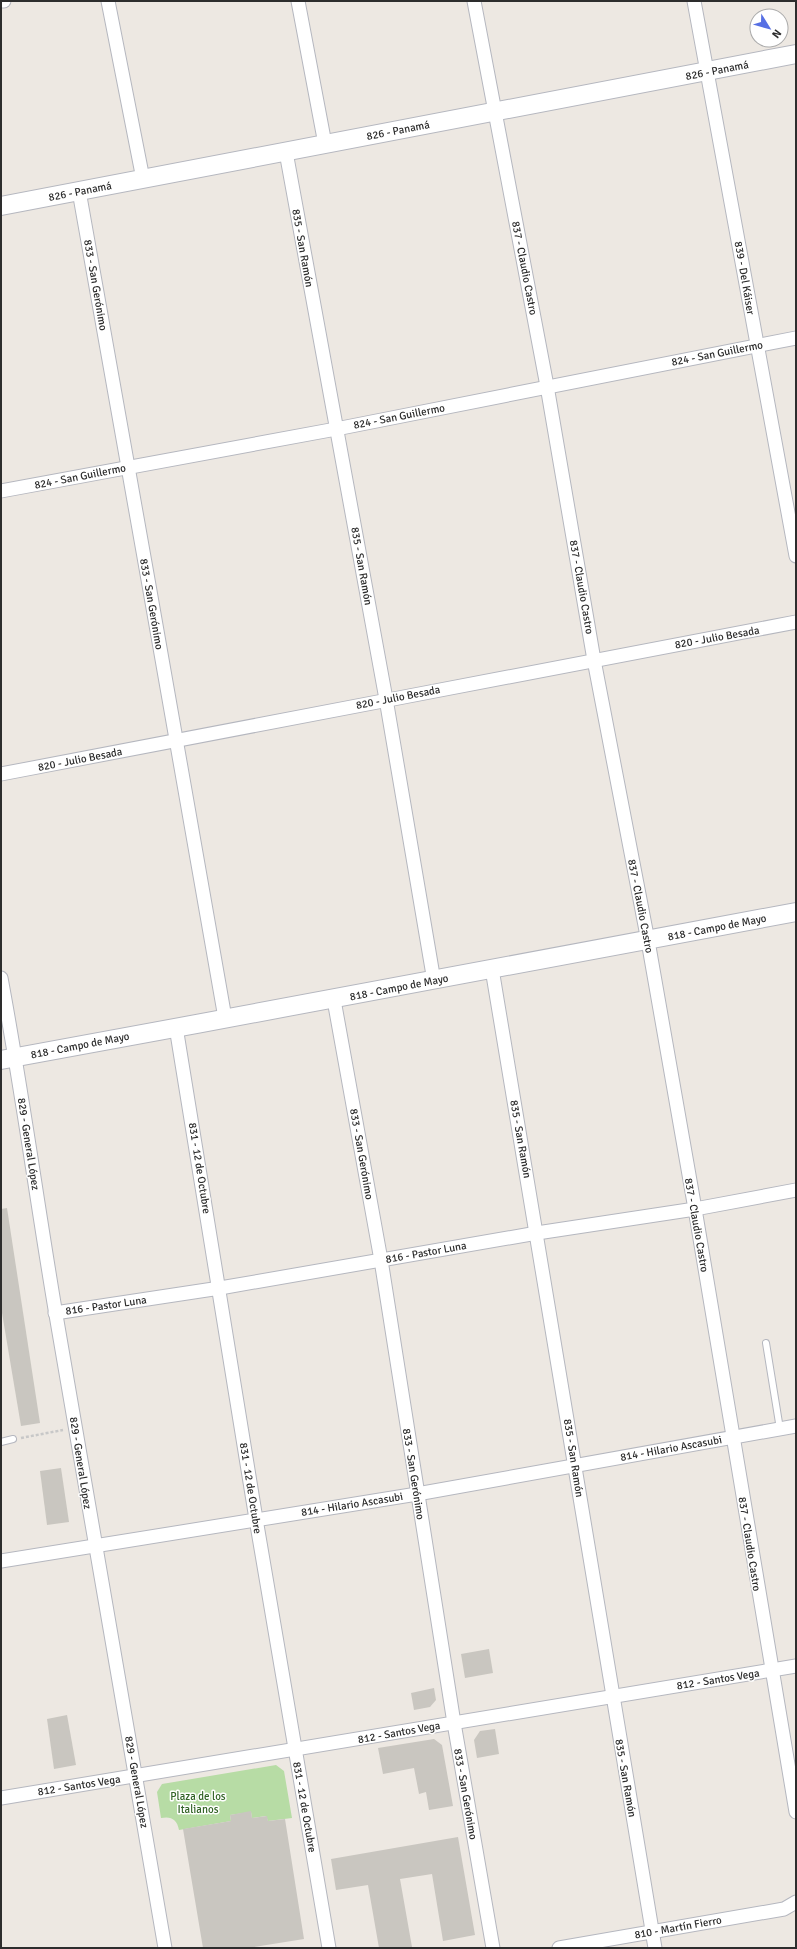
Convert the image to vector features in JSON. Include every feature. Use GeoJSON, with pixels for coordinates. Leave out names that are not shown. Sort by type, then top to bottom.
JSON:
{"type":"FeatureCollection","features":[{"type":"Feature","properties":{"kind":"street"},"geometry":{"type":"LineString","coordinates":[[108,1],[143,179]]}},
{"type":"Feature","properties":{"kind":"street"},"geometry":{"type":"LineString","coordinates":[[298,1],[325,144]]}},
{"type":"Feature","properties":{"kind":"street","name":"837 - Claudio Castro"},"geometry":{"type":"LineString","coordinates":[[474,1],[547,386],[594,660],[648,941],[695,1209],[796,1812]]}},
{"type":"Feature","properties":{"kind":"street","name":"839 - Del Káiser"},"geometry":{"type":"LineString","coordinates":[[694,1],[796,556]]}},
{"type":"Feature","properties":{"kind":"street","name":"826 - Panamá"},"geometry":{"type":"LineString","coordinates":[[1,206],[796,54]]}},
{"type":"Feature","properties":{"kind":"street","name":"835 - San Ramón"},"geometry":{"type":"LineString","coordinates":[[286,152],[386,699],[434,981]]}},
{"type":"Feature","properties":{"kind":"street","name":"833 - San Gerónimo"},"geometry":{"type":"LineString","coordinates":[[79,191],[129,466],[175,742],[225,1018]]}},
{"type":"Feature","properties":{"kind":"street","name":"824 - San Guillermo"},"geometry":{"type":"LineString","coordinates":[[1,490],[336,429],[547,386],[796,338]]}},
{"type":"Feature","properties":{"kind":"street","name":"820 - Julio Besada"},"geometry":{"type":"LineString","coordinates":[[1,774],[175,742],[386,699],[796,622]]}},
{"type":"Feature","properties":{"kind":"street","name":"818 - Campo de Mayo"},"geometry":{"type":"LineString","coordinates":[[8,1058],[225,1018],[334,1000],[796,912]]}},
{"type":"Feature","properties":{"kind":"street","name":"835 - San Ramón"},"geometry":{"type":"LineString","coordinates":[[492,969],[655,1948]]}},
{"type":"Feature","properties":{"kind":"street","name":"829 - General López"},"geometry":{"type":"LineString","coordinates":[[1,978],[8,1058],[55,1313],[165,1948]]}},
{"type":"Feature","properties":{"kind":"street","name":"833 - San Gerónimo"},"geometry":{"type":"LineString","coordinates":[[334,1000],[381,1260],[454,1723],[493,1948]]}},
{"type":"Feature","properties":{"kind":"street","name":"831 - 12 de Octubre"},"geometry":{"type":"LineString","coordinates":[[176,1027],[220,1288],[256,1520],[329,1948]]}},
{"type":"Feature","properties":{"kind":"street","name":"816 - Pastor Luna"},"geometry":{"type":"LineString","coordinates":[[55,1313],[220,1288],[537,1233],[695,1209],[796,1190]]}},
{"type":"Feature","properties":{"kind":"street","name":"814 - Hilario Ascasubi"},"geometry":{"type":"LineString","coordinates":[[1,1561],[417,1494],[574,1464],[796,1426]]}},
{"type":"Feature","properties":{"kind":"street","name":"812 - Santos Vega"},"geometry":{"type":"LineString","coordinates":[[1,1798],[796,1666]]}},
{"type":"Feature","properties":{"kind":"street","name":"810 - Martín Fierro"},"geometry":{"type":"LineString","coordinates":[[559,1948],[784,1909],[796,1902]]}},
{"type":"Feature","properties":{"kind":"lane"},"geometry":{"type":"LineString","coordinates":[[766,1343],[780,1428]]}},
{"type":"Feature","properties":{"kind":"lane"},"geometry":{"type":"LineString","coordinates":[[1,1442],[12,1439]]}},
{"type":"Feature","properties":{"kind":"path"},"geometry":{"type":"LineString","coordinates":[[12,1439],[75,1428]]}},
{"type":"Feature","properties":{"kind":"green space","name":"Plaza de los Italianos"},"geometry":{"type":"Polygon","coordinates":[[[276,1765],[284,1771],[292,1818],[268,1821],[266,1816],[252,1818],[251,1812],[230,1815],[231,1821],[179,1830],[177,1823],[173,1819],[168,1817],[161,1818],[157,1792],[162,1784],[276,1765]]]}},
{"type":"Feature","properties":{"kind":"building"},"geometry":{"type":"Polygon","coordinates":[[[7,1208],[40,1423],[21,1426],[1,1307],[1,1209],[7,1208]]]}},
{"type":"Feature","properties":{"kind":"building"},"geometry":{"type":"Polygon","coordinates":[[[61,1468],[69,1522],[47,1525],[40,1471],[61,1468]]]}},
{"type":"Feature","properties":{"kind":"building"},"geometry":{"type":"Polygon","coordinates":[[[489,1649],[493,1673],[465,1678],[461,1654],[489,1649]]]}},
{"type":"Feature","properties":{"kind":"building"},"geometry":{"type":"Polygon","coordinates":[[[434,1688],[436,1700],[430,1707],[414,1710],[411,1693],[434,1688]]]}},
{"type":"Feature","properties":{"kind":"building"},"geometry":{"type":"Polygon","coordinates":[[[67,1715],[76,1765],[54,1769],[47,1719],[67,1715]]]}},
{"type":"Feature","properties":{"kind":"building"},"geometry":{"type":"Polygon","coordinates":[[[495,1729],[499,1754],[477,1758],[474,1740],[480,1731],[495,1729]]]}},
{"type":"Feature","properties":{"kind":"building"},"geometry":{"type":"Polygon","coordinates":[[[434,1739],[442,1745],[453,1806],[429,1810],[426,1792],[419,1794],[414,1768],[383,1774],[378,1748],[434,1739]]]}},
{"type":"Feature","properties":{"kind":"building"},"geometry":{"type":"Polygon","coordinates":[[[251,1811],[252,1818],[267,1816],[268,1821],[285,1819],[304,1939],[248,1948],[203,1948],[183,1829],[231,1821],[230,1815],[251,1811]]]}},
{"type":"Feature","properties":{"kind":"building"},"geometry":{"type":"Polygon","coordinates":[[[458,1837],[475,1935],[443,1941],[432,1874],[400,1879],[412,1947],[379,1948],[368,1885],[336,1890],[331,1859],[458,1837]]]}}]}
